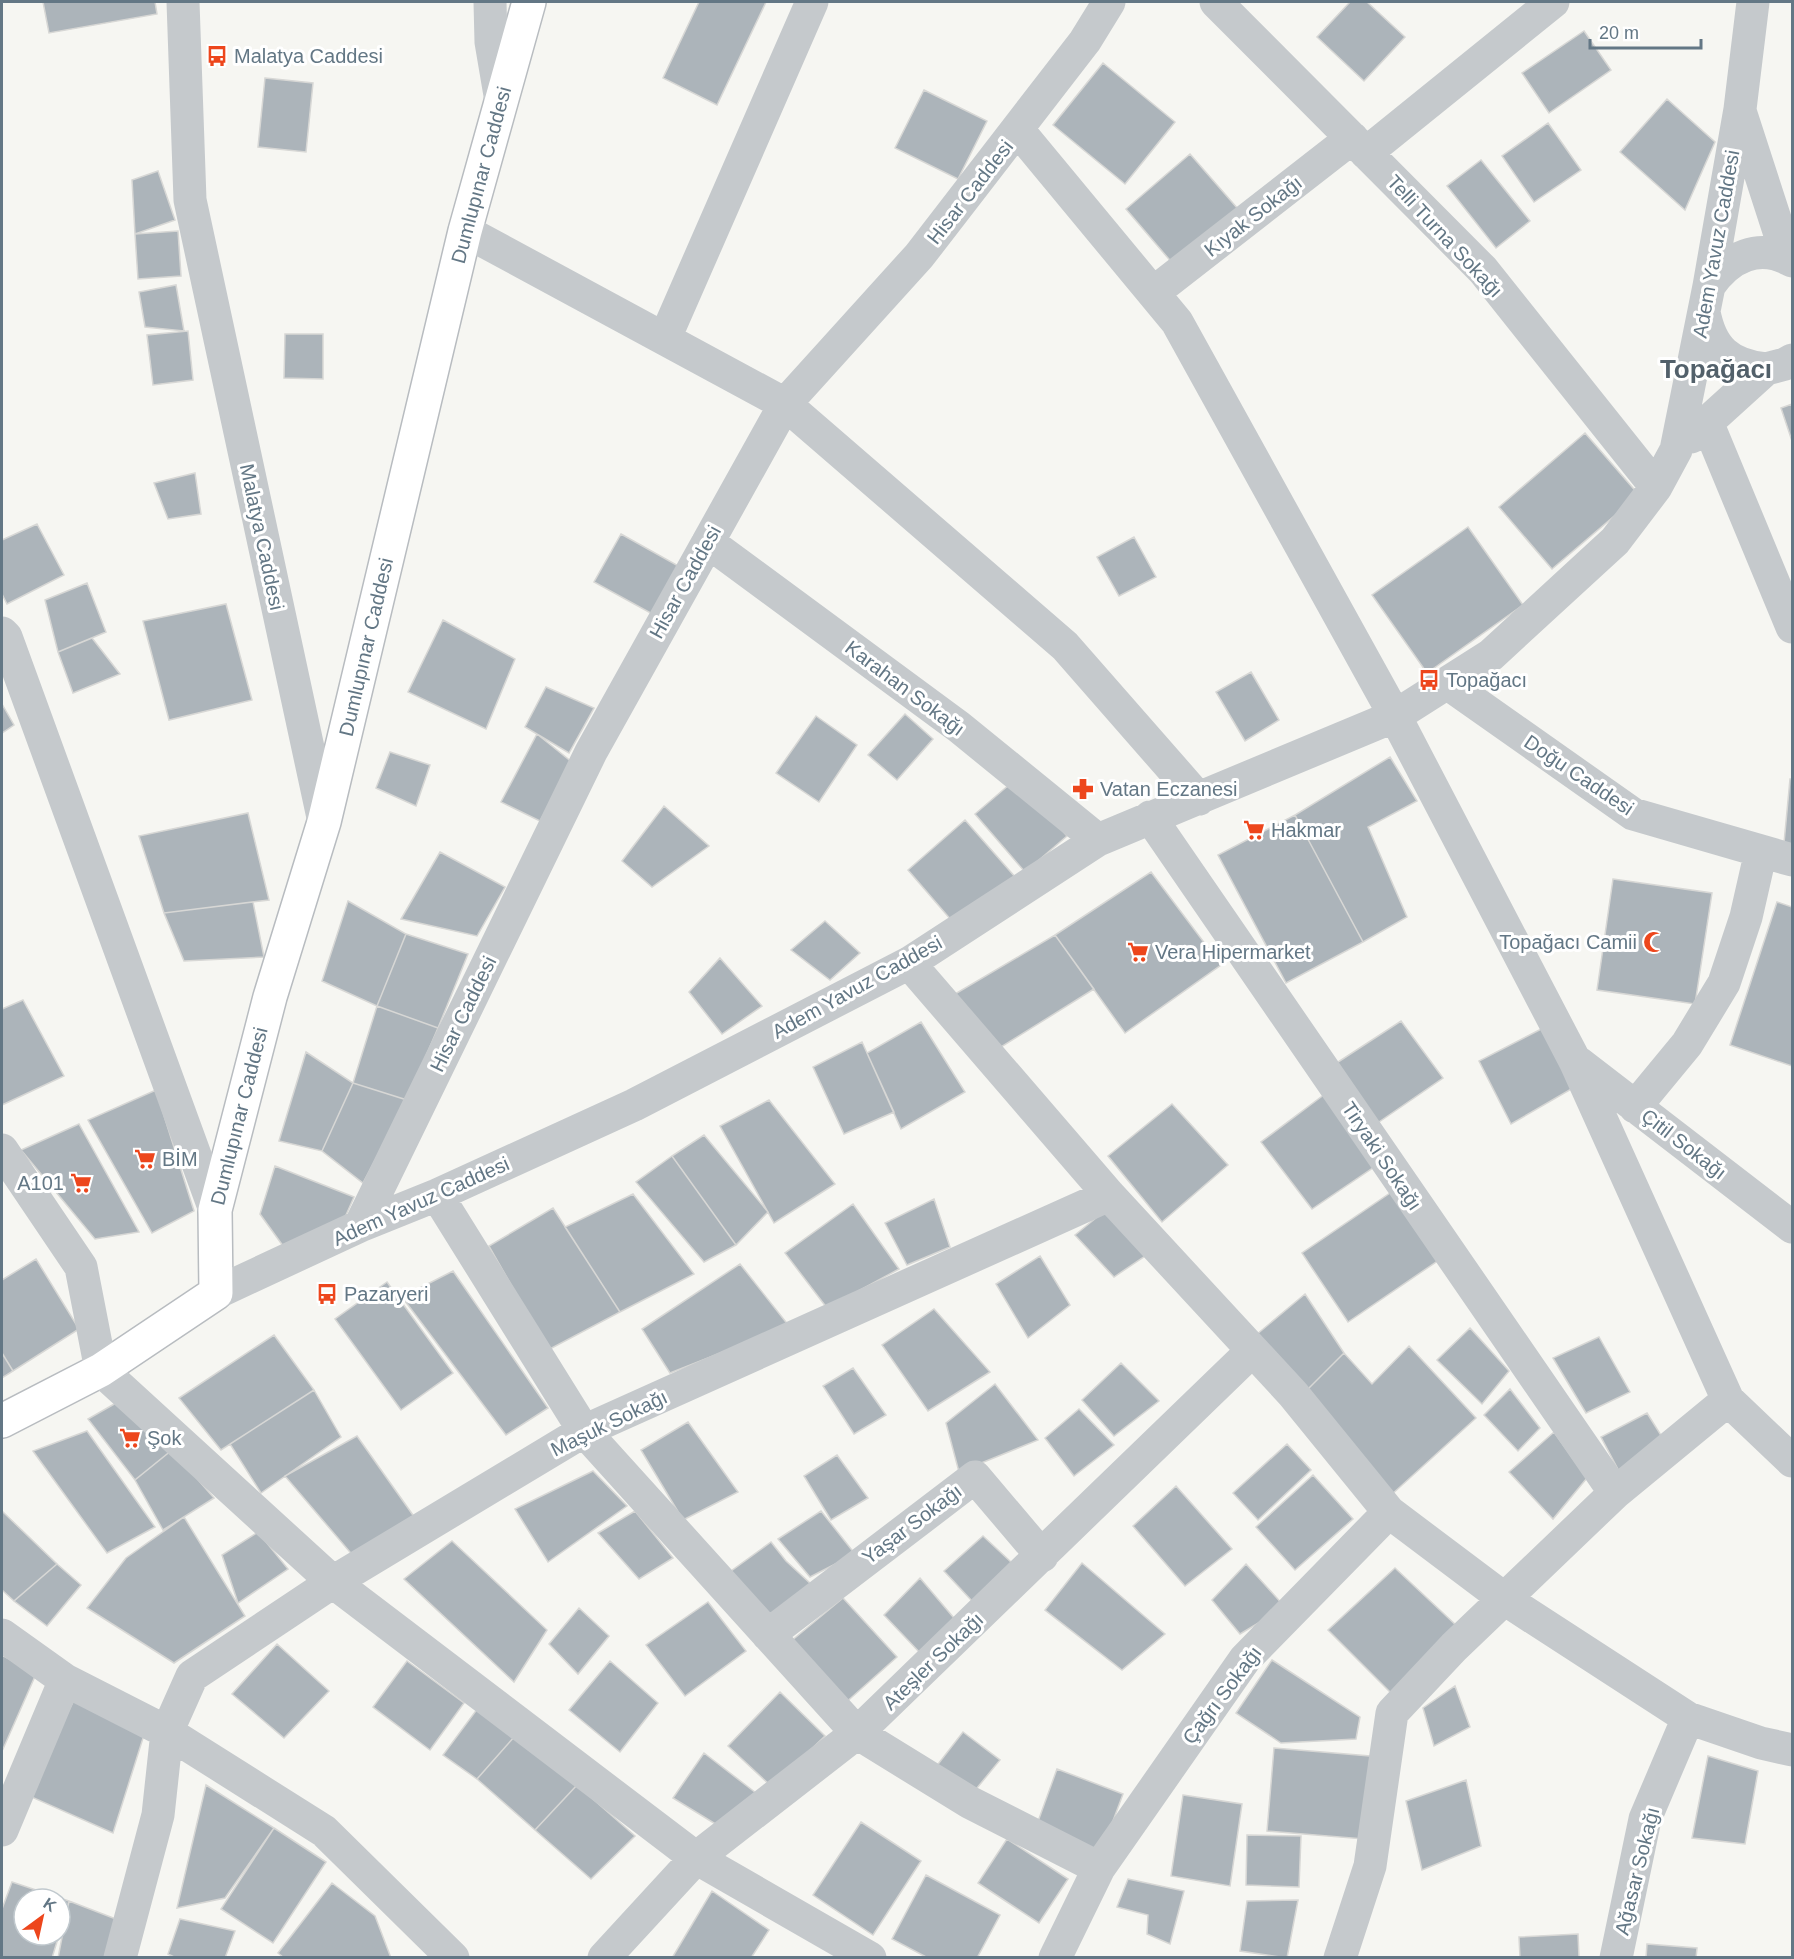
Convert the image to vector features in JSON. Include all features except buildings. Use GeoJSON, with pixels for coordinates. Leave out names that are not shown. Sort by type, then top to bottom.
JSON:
{"type":"FeatureCollection","features":[{"type":"Feature","properties":{"kind":"main road","name":"Dumlupınar Caddesi"},"geometry":{"type":"LineString","coordinates":[[216,1293],[215,1210],[270,997],[324,822],[465,231],[529,2]]}},
{"type":"Feature","properties":{"kind":"main road","name":"Adem Yavuz Caddesi"},"geometry":{"type":"LineString","coordinates":[[2,1421],[101,1370],[216,1293]]}},
{"type":"Feature","properties":{"kind":"street","name":"Malatya Caddesi"},"geometry":{"type":"LineString","coordinates":[[183,2],[190,200],[324,822]]}},
{"type":"Feature","properties":{"kind":"street"},"geometry":{"type":"LineString","coordinates":[[490,2],[491,42],[501,101]]}},
{"type":"Feature","properties":{"kind":"street"},"geometry":{"type":"LineString","coordinates":[[665,338],[812,2]]}},
{"type":"Feature","properties":{"kind":"street","name":"Hisar Caddesi"},"geometry":{"type":"LineString","coordinates":[[360,1226],[591,752],[785,404],[919,256],[1085,41],[1108,2]]}},
{"type":"Feature","properties":{"kind":"street","name":"Telli Turna Sokağı"},"geometry":{"type":"LineString","coordinates":[[1216,2],[1483,270],[1656,487]]}},
{"type":"Feature","properties":{"kind":"street","name":"Kıyak Sokağı"},"geometry":{"type":"LineString","coordinates":[[1154,293],[1359,146],[1553,2]]}},
{"type":"Feature","properties":{"kind":"street","name":"Adem Yavuz Caddesi"},"geometry":{"type":"LineString","coordinates":[[216,1293],[360,1226],[437,1195],[634,1105],[909,963],[1098,840],[1395,716],[1491,656],[1615,541],[1656,487],[1676,450],[1707,299],[1740,109],[1753,2]]}},
{"type":"Feature","properties":{"kind":"street","name":"Adem Yavuz Caddesi"},"geometry":{"type":"LineString","coordinates":[[1740,109],[1790,260]]}},
{"type":"Feature","properties":{"kind":"street"},"geometry":{"type":"LineString","coordinates":[[1018,130],[1177,322],[1395,716],[1575,1060],[1728,1400],[1792,1461]]}},
{"type":"Feature","properties":{"kind":"street"},"geometry":{"type":"LineString","coordinates":[[465,231],[785,404],[1065,646],[1198,799]]}},
{"type":"Feature","properties":{"kind":"street"},"geometry":{"type":"LineString","coordinates":[[1779,364],[1747,367],[1731,359],[1717,347],[1708,330],[1707,299],[1720,271],[1734,260],[1752,254],[1770,253],[1790,260]]}},
{"type":"Feature","properties":{"kind":"street","name":"Adem Yavuz Caddesi"},"geometry":{"type":"LineString","coordinates":[[1676,450],[1779,364]]}},
{"type":"Feature","properties":{"kind":"street"},"geometry":{"type":"LineString","coordinates":[[1707,422],[1792,627]]}},
{"type":"Feature","properties":{"kind":"street","name":"Karahan Sokağı"},"geometry":{"type":"LineString","coordinates":[[708,542],[958,727],[1098,840]]}},
{"type":"Feature","properties":{"kind":"street"},"geometry":{"type":"LineString","coordinates":[[2,633],[6,637],[215,1210]]}},
{"type":"Feature","properties":{"kind":"street","name":"Doğu Caddesi"},"geometry":{"type":"LineString","coordinates":[[1447,683],[1633,814],[1792,860]]}},
{"type":"Feature","properties":{"kind":"street","name":"Tiryaki Sokağı"},"geometry":{"type":"LineString","coordinates":[[1150,817],[1615,1493]]}},
{"type":"Feature","properties":{"kind":"street"},"geometry":{"type":"LineString","coordinates":[[1635,1107],[1687,1044],[1724,982],[1746,917],[1761,851]]}},
{"type":"Feature","properties":{"kind":"street"},"geometry":{"type":"LineString","coordinates":[[909,963],[1109,1195],[1293,1394],[1389,1512],[1506,1600],[1688,1718],[1761,1743],[1792,1749]]}},
{"type":"Feature","properties":{"kind":"street","name":"Çitil Sokağı"},"geometry":{"type":"LineString","coordinates":[[1575,1060],[1792,1227]]}},
{"type":"Feature","properties":{"kind":"street"},"geometry":{"type":"LineString","coordinates":[[2,1151],[81,1267],[101,1370],[333,1582],[696,1858],[870,1958]]}},
{"type":"Feature","properties":{"kind":"street"},"geometry":{"type":"LineString","coordinates":[[437,1195],[584,1431],[857,1733],[969,1802],[1099,1868]]}},
{"type":"Feature","properties":{"kind":"street","name":"Maşuk Sokağı"},"geometry":{"type":"LineString","coordinates":[[120,1958],[158,1815],[167,1732],[192,1676],[333,1582],[584,1431],[1109,1195]]}},
{"type":"Feature","properties":{"kind":"street","name":"Ateşler Sokağı"},"geometry":{"type":"LineString","coordinates":[[604,1958],[696,1858],[857,1733],[1252,1352]]}},
{"type":"Feature","properties":{"kind":"street"},"geometry":{"type":"LineString","coordinates":[[1340,1958],[1370,1866],[1392,1713],[1454,1647],[1506,1600],[1615,1493],[1728,1400]]}},
{"type":"Feature","properties":{"kind":"street","name":"Yaşar Sokağı"},"geometry":{"type":"LineString","coordinates":[[768,1635],[975,1477],[1042,1556]]}},
{"type":"Feature","properties":{"kind":"street","name":"Çağrı Sokağı"},"geometry":{"type":"LineString","coordinates":[[1055,1958],[1099,1868],[1245,1659],[1389,1512]]}},
{"type":"Feature","properties":{"kind":"street"},"geometry":{"type":"LineString","coordinates":[[2,1635],[65,1680],[167,1732],[324,1831],[453,1958]]}},
{"type":"Feature","properties":{"kind":"street"},"geometry":{"type":"LineString","coordinates":[[2,1830],[65,1680]]}},
{"type":"Feature","properties":{"kind":"street","name":"Ağasar Sokağı"},"geometry":{"type":"LineString","coordinates":[[1616,1958],[1645,1819],[1688,1718]]}},
{"type":"Feature","properties":{"kind":"place","name":"Malatya Caddesi"},"geometry":{"type":"Point","coordinates":[217,56]}},
{"type":"Feature","properties":{"kind":"place","name":"Topağacı"},"geometry":{"type":"Point","coordinates":[1429,680]}},
{"type":"Feature","properties":{"kind":"place","name":"Vatan Eczanesi"},"geometry":{"type":"Point","coordinates":[1083,789]}},
{"type":"Feature","properties":{"kind":"place","name":"Hakmar"},"geometry":{"type":"Point","coordinates":[1254,830]}},
{"type":"Feature","properties":{"kind":"place","name":"Topağacı Camii"},"geometry":{"type":"Point","coordinates":[1654,942]}},
{"type":"Feature","properties":{"kind":"place","name":"Vera Hipermarket"},"geometry":{"type":"Point","coordinates":[1138,952]}},
{"type":"Feature","properties":{"kind":"place","name":"BİM"},"geometry":{"type":"Point","coordinates":[145,1159]}},
{"type":"Feature","properties":{"kind":"place","name":"A101"},"geometry":{"type":"Point","coordinates":[81,1183]}},
{"type":"Feature","properties":{"kind":"place","name":"Pazaryeri"},"geometry":{"type":"Point","coordinates":[327,1294]}},
{"type":"Feature","properties":{"kind":"place","name":"Şok"},"geometry":{"type":"Point","coordinates":[130,1438]}},
{"type":"Feature","properties":{"kind":"district","name":"Topağacı"},"geometry":{"type":"Point","coordinates":[1716,369]}}]}
